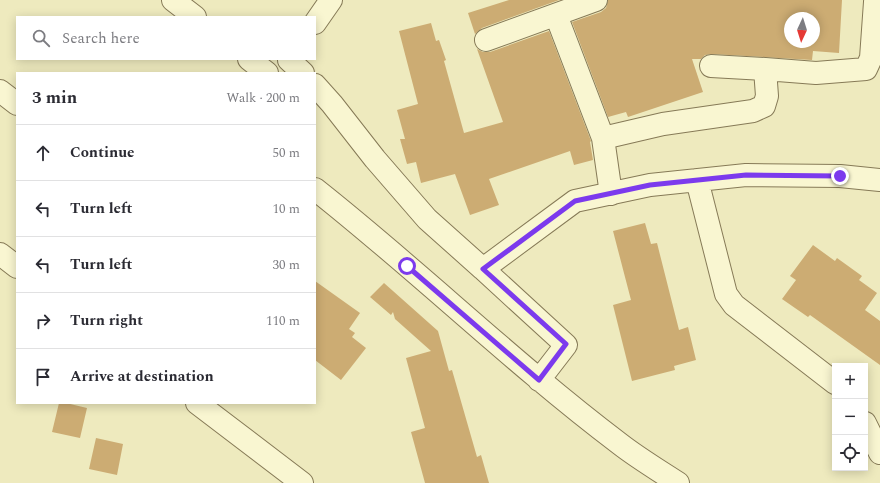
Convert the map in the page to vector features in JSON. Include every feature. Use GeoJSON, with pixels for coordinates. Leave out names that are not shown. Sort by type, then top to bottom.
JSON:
{"type":"FeatureCollection","features":[{"type":"Feature","properties":{"kind":"street"},"geometry":{"type":"LineString","coordinates":[[173,0],[194,16]]}},
{"type":"Feature","properties":{"kind":"street"},"geometry":{"type":"LineString","coordinates":[[316,22],[331,0]]}},
{"type":"Feature","properties":{"kind":"street"},"geometry":{"type":"LineString","coordinates":[[486,40],[596,0]]}},
{"type":"Feature","properties":{"kind":"street"},"geometry":{"type":"LineString","coordinates":[[711,66],[816,73],[866,69],[872,58],[875,2]]}},
{"type":"Feature","properties":{"kind":"street"},"geometry":{"type":"LineString","coordinates":[[556,15],[603,138],[611,194]]}},
{"type":"Feature","properties":{"kind":"street"},"geometry":{"type":"LineString","coordinates":[[250,60],[266,72]]}},
{"type":"Feature","properties":{"kind":"street"},"geometry":{"type":"LineString","coordinates":[[277,72],[288,60]]}},
{"type":"Feature","properties":{"kind":"street"},"geometry":{"type":"LineString","coordinates":[[290,60],[302,72]]}},
{"type":"Feature","properties":{"kind":"street"},"geometry":{"type":"LineString","coordinates":[[603,138],[663,124],[753,111],[764,106],[767,96],[765,69]]}},
{"type":"Feature","properties":{"kind":"street"},"geometry":{"type":"LineString","coordinates":[[316,86],[375,159],[428,219],[566,344],[539,380]]}},
{"type":"Feature","properties":{"kind":"street"},"geometry":{"type":"LineString","coordinates":[[0,91],[16,103]]}},
{"type":"Feature","properties":{"kind":"street"},"geometry":{"type":"LineString","coordinates":[[483,269],[575,201],[650,185],[746,175],[840,176],[880,180]]}},
{"type":"Feature","properties":{"kind":"street"},"geometry":{"type":"LineString","coordinates":[[698,180],[726,294],[734,305],[832,381]]}},
{"type":"Feature","properties":{"kind":"street"},"geometry":{"type":"LineString","coordinates":[[316,190],[351,217],[539,380],[620,444],[678,483]]}},
{"type":"Feature","properties":{"kind":"street"},"geometry":{"type":"LineString","coordinates":[[0,254],[16,266]]}},
{"type":"Feature","properties":{"kind":"street"},"geometry":{"type":"LineString","coordinates":[[197,404],[302,483]]}},
{"type":"Feature","properties":{"kind":"street"},"geometry":{"type":"LineString","coordinates":[[868,429],[880,453]]}},
{"type":"Feature","properties":{"kind":"building"},"geometry":{"type":"Polygon","coordinates":[[[509,0],[559,0],[482,28],[475,34],[468,13],[509,0]]]}},
{"type":"Feature","properties":{"kind":"building"},"geometry":{"type":"Polygon","coordinates":[[[608,0],[842,0],[839,53],[813,51],[812,60],[712,54],[705,55],[701,59],[692,59],[703,92],[628,117],[626,112],[608,117],[572,22],[601,12],[606,8],[608,0]]]}},
{"type":"Feature","properties":{"kind":"building"},"geometry":{"type":"Polygon","coordinates":[[[431,23],[436,41],[439,40],[446,60],[444,61],[464,133],[503,122],[477,49],[483,52],[490,52],[549,31],[591,141],[593,160],[574,165],[570,151],[489,179],[499,205],[470,215],[455,174],[421,183],[416,162],[407,164],[400,139],[405,139],[397,110],[418,104],[399,31],[431,23]]]}},
{"type":"Feature","properties":{"kind":"building"},"geometry":{"type":"Polygon","coordinates":[[[645,223],[651,244],[657,243],[679,330],[688,327],[696,360],[674,366],[675,370],[632,381],[613,305],[631,300],[613,231],[645,223]]]}},
{"type":"Feature","properties":{"kind":"building"},"geometry":{"type":"Polygon","coordinates":[[[813,245],[835,261],[837,258],[862,276],[859,280],[877,293],[865,310],[880,321],[880,365],[810,315],[808,317],[782,299],[796,280],[790,276],[813,245]]]}},
{"type":"Feature","properties":{"kind":"building"},"geometry":{"type":"Polygon","coordinates":[[[316,282],[360,313],[349,329],[355,333],[352,337],[366,348],[341,380],[316,361],[316,282]]]}},
{"type":"Feature","properties":{"kind":"building"},"geometry":{"type":"Polygon","coordinates":[[[384,283],[438,331],[449,371],[452,370],[477,457],[481,455],[489,483],[425,483],[411,432],[425,428],[406,358],[431,351],[395,319],[393,312],[391,315],[370,297],[384,283]]]}},
{"type":"Feature","properties":{"kind":"building"},"geometry":{"type":"Polygon","coordinates":[[[59,404],[70,404],[87,408],[80,438],[52,432],[59,404]]]}},
{"type":"Feature","properties":{"kind":"building"},"geometry":{"type":"Polygon","coordinates":[[[96,438],[123,444],[117,475],[89,469],[96,438]]]}},
{"type":"Feature","properties":{"kind":"route"},"geometry":{"type":"LineString","coordinates":[[407,266],[539,380],[566,344],[483,269],[575,201],[650,185],[746,175],[840,176]]}}]}
